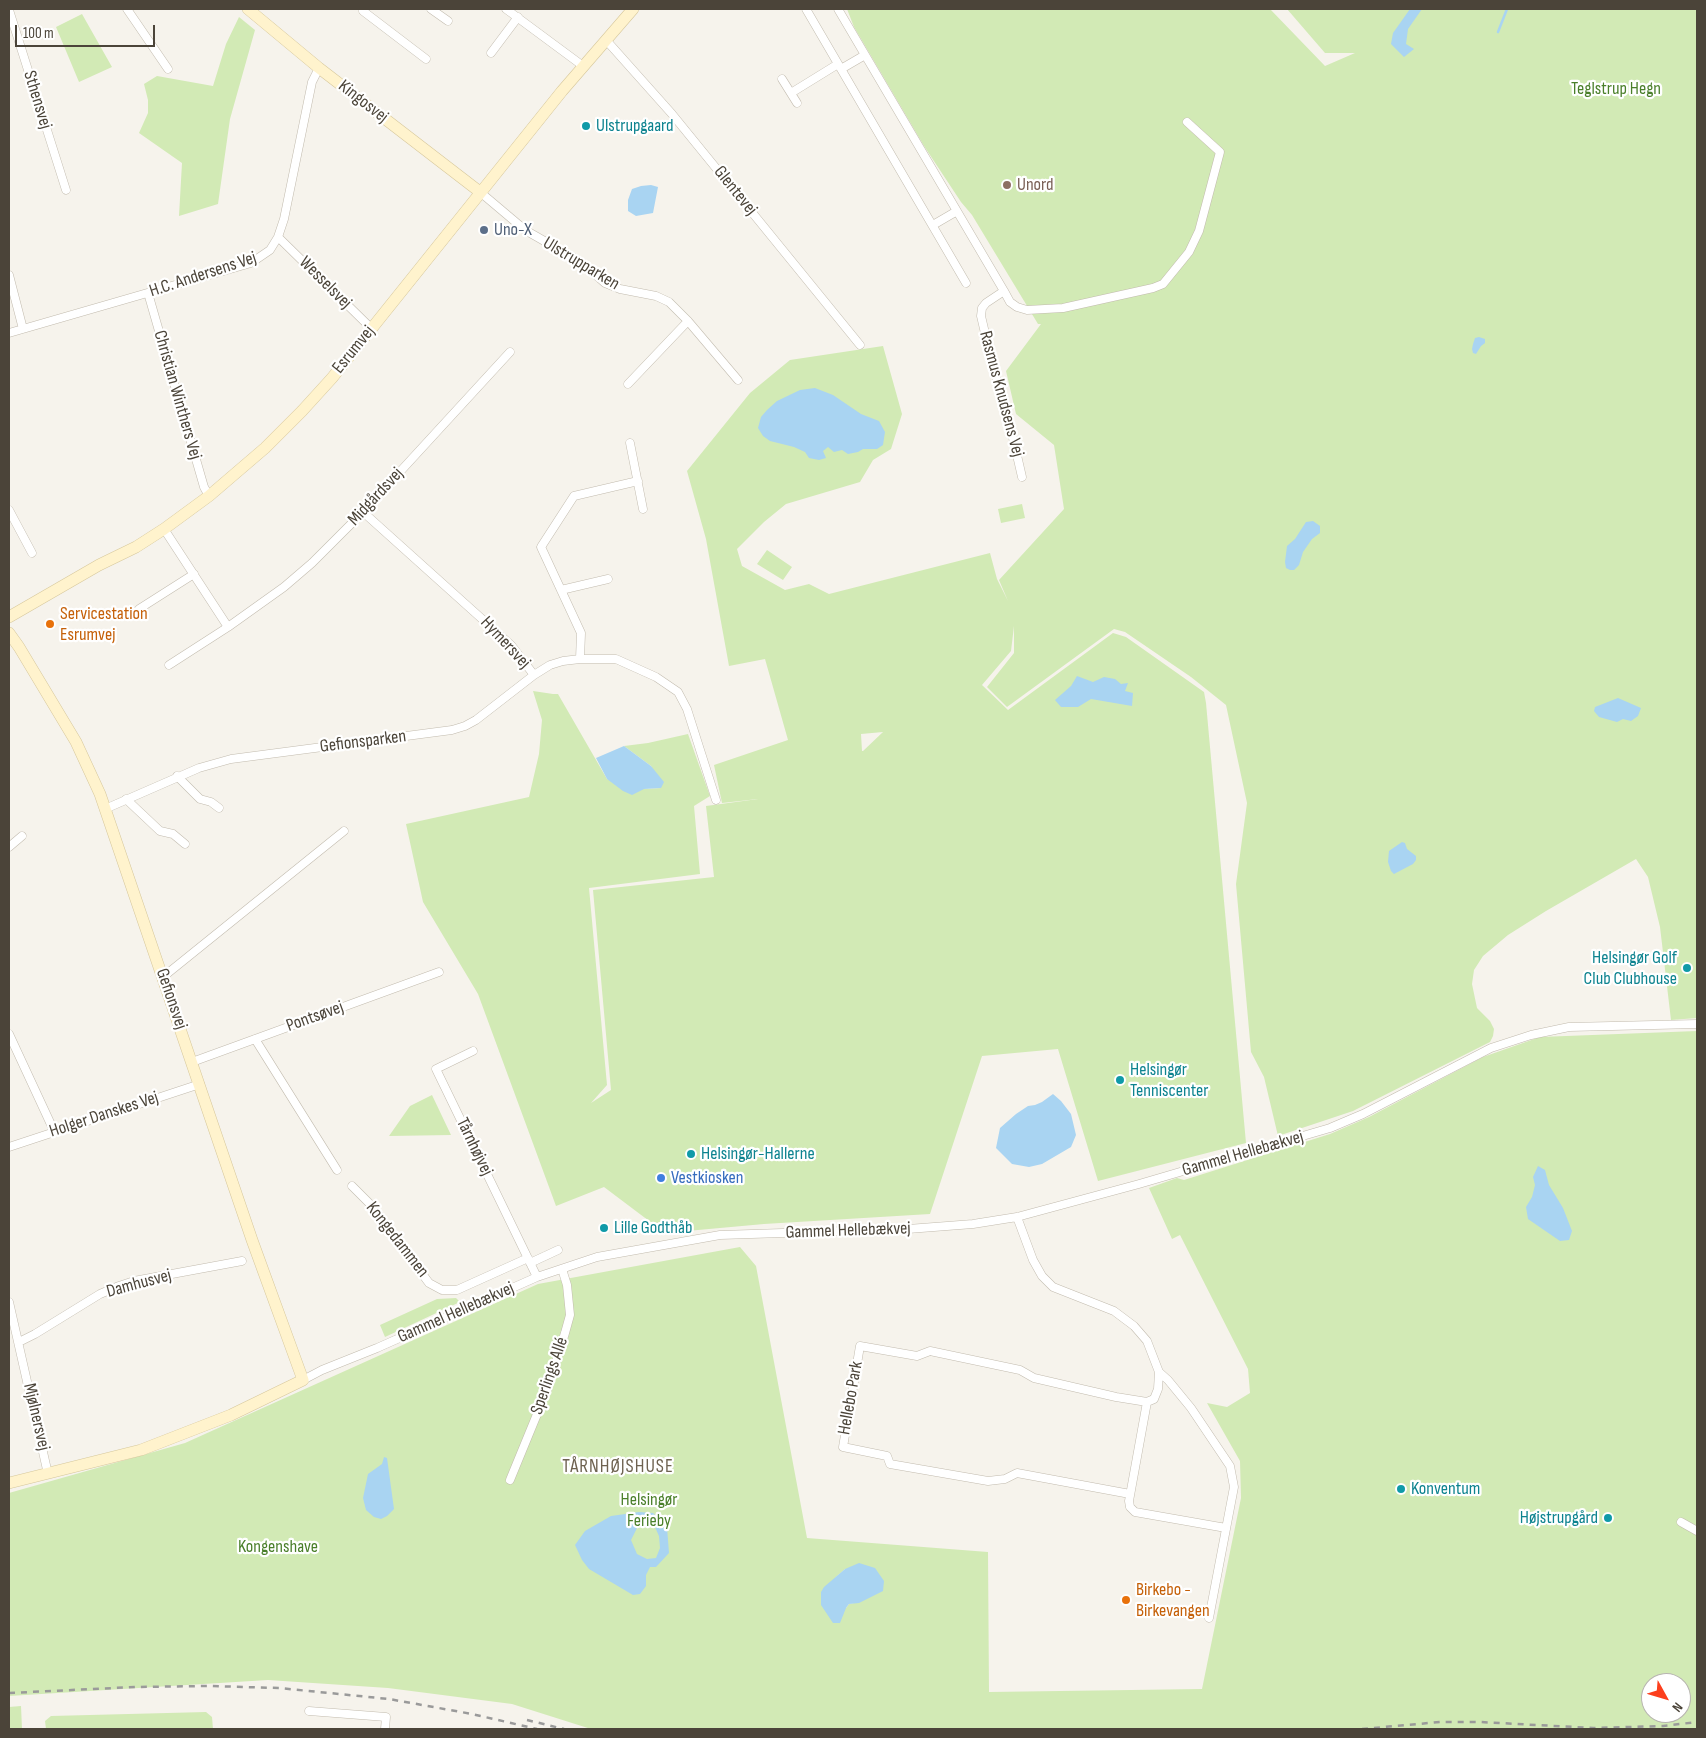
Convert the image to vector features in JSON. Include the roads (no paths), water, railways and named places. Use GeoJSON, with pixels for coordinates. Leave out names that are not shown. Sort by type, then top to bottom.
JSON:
{"type":"FeatureCollection","features":[{"type":"Feature","properties":{"kind":"main road","name":"Kingosvej"},"geometry":{"type":"LineString","coordinates":[[248,9],[319,68],[480,192]]}},
{"type":"Feature","properties":{"kind":"main road","name":"Esrumvej"},"geometry":{"type":"LineString","coordinates":[[9,617],[99,565],[136,547],[164,529],[209,496],[287,427],[322,390],[583,66],[634,9]]}},
{"type":"Feature","properties":{"kind":"main road","name":"Gefionsvej"},"geometry":{"type":"LineString","coordinates":[[9,633],[19,646],[76,742],[105,809],[252,1240],[303,1380]]}},
{"type":"Feature","properties":{"kind":"main road","name":"Gammel Hellebækvej"},"geometry":{"type":"LineString","coordinates":[[9,1483],[141,1450],[176,1438],[232,1415],[303,1380]]}},
{"type":"Feature","properties":{"kind":"street"},"geometry":{"type":"LineString","coordinates":[[127,9],[168,68]]}},
{"type":"Feature","properties":{"kind":"street"},"geometry":{"type":"LineString","coordinates":[[361,9],[426,59]]}},
{"type":"Feature","properties":{"kind":"street"},"geometry":{"type":"LineString","coordinates":[[431,9],[448,21]]}},
{"type":"Feature","properties":{"kind":"street"},"geometry":{"type":"LineString","coordinates":[[506,9],[583,66]]}},
{"type":"Feature","properties":{"kind":"street"},"geometry":{"type":"LineString","coordinates":[[806,9],[966,283]]}},
{"type":"Feature","properties":{"kind":"street"},"geometry":{"type":"LineString","coordinates":[[838,9],[1010,302],[1017,307],[1027,310],[1063,308],[1153,288],[1162,284],[1189,252],[1199,232],[1220,152],[1187,122]]}},
{"type":"Feature","properties":{"kind":"street","name":"Sthensvej"},"geometry":{"type":"LineString","coordinates":[[9,10],[66,190]]}},
{"type":"Feature","properties":{"kind":"street"},"geometry":{"type":"LineString","coordinates":[[491,53],[518,17]]}},
{"type":"Feature","properties":{"kind":"street","name":"Glentevej"},"geometry":{"type":"LineString","coordinates":[[606,40],[672,114],[860,345]]}},
{"type":"Feature","properties":{"kind":"street"},"geometry":{"type":"LineString","coordinates":[[791,93],[840,66],[865,55]]}},
{"type":"Feature","properties":{"kind":"street","name":"H.C. Andersens Vej"},"geometry":{"type":"LineString","coordinates":[[9,334],[251,262],[270,250],[278,237],[284,220],[312,82],[319,68]]}},
{"type":"Feature","properties":{"kind":"street"},"geometry":{"type":"LineString","coordinates":[[782,79],[797,103]]}},
{"type":"Feature","properties":{"kind":"street","name":"Ulstrupparken"},"geometry":{"type":"LineString","coordinates":[[480,192],[525,230],[581,262],[605,283],[620,289],[656,296],[669,302],[688,320],[738,380]]}},
{"type":"Feature","properties":{"kind":"street"},"geometry":{"type":"LineString","coordinates":[[933,225],[957,211]]}},
{"type":"Feature","properties":{"kind":"street","name":"Wesselsvej"},"geometry":{"type":"LineString","coordinates":[[278,237],[372,328]]}},
{"type":"Feature","properties":{"kind":"street"},"geometry":{"type":"LineString","coordinates":[[9,275],[23,329]]}},
{"type":"Feature","properties":{"kind":"street","name":"Rasmus Knudsens Vej"},"geometry":{"type":"LineString","coordinates":[[1004,292],[986,303],[982,308],[981,316],[989,354],[1007,412],[1022,477]]}},
{"type":"Feature","properties":{"kind":"street","name":"Christian Winthers Vej"},"geometry":{"type":"LineString","coordinates":[[148,293],[204,487],[209,496]]}},
{"type":"Feature","properties":{"kind":"street"},"geometry":{"type":"LineString","coordinates":[[628,384],[688,320]]}},
{"type":"Feature","properties":{"kind":"street","name":"Midgårdsvej"},"geometry":{"type":"LineString","coordinates":[[169,665],[228,627],[284,587],[312,563],[363,512],[510,352]]}},
{"type":"Feature","properties":{"kind":"street"},"geometry":{"type":"LineString","coordinates":[[630,443],[643,509]]}},
{"type":"Feature","properties":{"kind":"street"},"geometry":{"type":"LineString","coordinates":[[580,659],[581,633],[541,547],[574,496],[638,481]]}},
{"type":"Feature","properties":{"kind":"street"},"geometry":{"type":"LineString","coordinates":[[9,510],[32,553]]}},
{"type":"Feature","properties":{"kind":"street","name":"Hymersvej"},"geometry":{"type":"LineString","coordinates":[[363,512],[511,645],[534,675],[550,665],[563,661],[616,659],[656,677],[678,692],[687,709],[716,800]]}},
{"type":"Feature","properties":{"kind":"street"},"geometry":{"type":"LineString","coordinates":[[164,529],[228,627]]}},
{"type":"Feature","properties":{"kind":"street"},"geometry":{"type":"LineString","coordinates":[[139,609],[194,574]]}},
{"type":"Feature","properties":{"kind":"street"},"geometry":{"type":"LineString","coordinates":[[561,590],[608,579]]}},
{"type":"Feature","properties":{"kind":"street","name":"Gefionsparken"},"geometry":{"type":"LineString","coordinates":[[105,809],[178,776],[231,759],[452,730],[465,726],[476,720],[534,675]]}},
{"type":"Feature","properties":{"kind":"street"},"geometry":{"type":"LineString","coordinates":[[178,776],[200,799],[211,802],[218,808]]}},
{"type":"Feature","properties":{"kind":"street"},"geometry":{"type":"LineString","coordinates":[[126,799],[160,831],[173,834],[185,844]]}},
{"type":"Feature","properties":{"kind":"street"},"geometry":{"type":"LineString","coordinates":[[163,977],[344,831]]}},
{"type":"Feature","properties":{"kind":"street"},"geometry":{"type":"LineString","coordinates":[[9,847],[22,836]]}},
{"type":"Feature","properties":{"kind":"street","name":"Pontsøvej"},"geometry":{"type":"LineString","coordinates":[[192,1062],[439,972]]}},
{"type":"Feature","properties":{"kind":"street","name":"Gammel Hellebækvej"},"geometry":{"type":"LineString","coordinates":[[303,1380],[537,1277],[597,1257],[720,1235],[908,1230],[973,1224],[1016,1217],[1139,1184],[1330,1128],[1363,1114],[1491,1048],[1531,1035],[1569,1027],[1697,1024]]}},
{"type":"Feature","properties":{"kind":"street"},"geometry":{"type":"LineString","coordinates":[[9,1034],[54,1131]]}},
{"type":"Feature","properties":{"kind":"street"},"geometry":{"type":"LineString","coordinates":[[255,1039],[338,1170]]}},
{"type":"Feature","properties":{"kind":"street","name":"Tårnhøjvej"},"geometry":{"type":"LineString","coordinates":[[473,1051],[436,1069],[537,1277]]}},
{"type":"Feature","properties":{"kind":"street","name":"Holger Danskes Vej"},"geometry":{"type":"LineString","coordinates":[[9,1147],[200,1084]]}},
{"type":"Feature","properties":{"kind":"street","name":"Kongedammen"},"geometry":{"type":"LineString","coordinates":[[352,1186],[372,1206],[429,1283],[442,1290],[457,1290],[529,1260]]}},
{"type":"Feature","properties":{"kind":"street"},"geometry":{"type":"LineString","coordinates":[[1016,1217],[1033,1260],[1042,1276],[1053,1286],[1114,1311],[1134,1326],[1147,1341],[1159,1372],[1157,1394],[1154,1399],[1147,1402],[1130,1494],[1130,1507],[1135,1512],[1226,1528]]}},
{"type":"Feature","properties":{"kind":"street"},"geometry":{"type":"LineString","coordinates":[[529,1260],[558,1250]]}},
{"type":"Feature","properties":{"kind":"street","name":"Damhusvej"},"geometry":{"type":"LineString","coordinates":[[18,1342],[35,1334],[100,1294],[119,1286],[134,1281],[242,1261]]}},
{"type":"Feature","properties":{"kind":"street","name":"Sperlings Allé"},"geometry":{"type":"LineString","coordinates":[[510,1480],[547,1390],[570,1315],[567,1285],[562,1269]]}},
{"type":"Feature","properties":{"kind":"street","name":"Mjølnersvej"},"geometry":{"type":"LineString","coordinates":[[9,1302],[48,1474]]}},
{"type":"Feature","properties":{"kind":"street","name":"Hellebo Park"},"geometry":{"type":"LineString","coordinates":[[1130,1494],[1017,1473],[1005,1479],[988,1481],[890,1464],[887,1456],[843,1447],[860,1346],[917,1356],[930,1351],[1020,1370],[1034,1378],[1147,1402]]}},
{"type":"Feature","properties":{"kind":"street"},"geometry":{"type":"LineString","coordinates":[[1159,1372],[1191,1408],[1230,1466],[1234,1487],[1209,1618]]}},
{"type":"Feature","properties":{"kind":"street"},"geometry":{"type":"LineString","coordinates":[[1681,1522],[1697,1531]]}},
{"type":"Feature","properties":{"kind":"street"},"geometry":{"type":"LineString","coordinates":[[309,1711],[386,1718],[385,1729]]}},
{"type":"Feature","properties":{"kind":"water"},"geometry":{"type":"Polygon","coordinates":[[[1410,9],[1422,9],[1408,29],[1406,44],[1414,49],[1404,57],[1391,44],[1393,33],[1410,9]]]}},
{"type":"Feature","properties":{"kind":"water"},"geometry":{"type":"Polygon","coordinates":[[[651,185],[658,187],[653,213],[636,216],[628,211],[628,200],[632,189],[651,185]]]}},
{"type":"Feature","properties":{"kind":"water"},"geometry":{"type":"Polygon","coordinates":[[[1475,338],[1485,339],[1485,343],[1476,354],[1473,353],[1472,349],[1475,338]]]}},
{"type":"Feature","properties":{"kind":"water"},"geometry":{"type":"Polygon","coordinates":[[[815,388],[833,395],[861,414],[879,421],[885,432],[883,445],[877,449],[863,449],[848,454],[842,450],[834,452],[828,447],[823,451],[826,458],[819,460],[809,458],[805,452],[794,447],[770,441],[763,436],[758,428],[761,417],[767,410],[777,401],[800,390],[815,388]]]}},
{"type":"Feature","properties":{"kind":"water"},"geometry":{"type":"Polygon","coordinates":[[[1313,521],[1320,526],[1320,533],[1312,539],[1303,552],[1299,565],[1294,570],[1286,568],[1287,546],[1295,539],[1306,522],[1313,521]]]}},
{"type":"Feature","properties":{"kind":"water"},"geometry":{"type":"Polygon","coordinates":[[[1077,676],[1093,682],[1104,677],[1115,679],[1121,684],[1128,683],[1125,691],[1133,693],[1132,706],[1091,699],[1078,707],[1061,707],[1055,700],[1071,686],[1077,676]]]}},
{"type":"Feature","properties":{"kind":"water"},"geometry":{"type":"Polygon","coordinates":[[[1618,698],[1641,708],[1638,716],[1631,721],[1623,719],[1617,722],[1599,717],[1594,711],[1595,707],[1618,698]]]}},
{"type":"Feature","properties":{"kind":"water"},"geometry":{"type":"Polygon","coordinates":[[[624,746],[651,766],[664,782],[661,788],[644,789],[632,795],[607,779],[596,758],[624,746]]]}},
{"type":"Feature","properties":{"kind":"water"},"geometry":{"type":"Polygon","coordinates":[[[1402,842],[1416,856],[1416,860],[1413,864],[1394,874],[1388,862],[1389,851],[1402,842]]]}},
{"type":"Feature","properties":{"kind":"water"},"geometry":{"type":"Polygon","coordinates":[[[1053,1094],[1071,1114],[1076,1135],[1071,1147],[1042,1164],[1029,1167],[1012,1164],[996,1148],[1000,1128],[1028,1106],[1042,1102],[1053,1094]]]}},
{"type":"Feature","properties":{"kind":"water"},"geometry":{"type":"Polygon","coordinates":[[[1538,1166],[1545,1170],[1549,1185],[1563,1208],[1572,1231],[1569,1240],[1560,1241],[1528,1219],[1526,1207],[1532,1197],[1535,1185],[1533,1177],[1538,1166]]]}},
{"type":"Feature","properties":{"kind":"water"},"geometry":{"type":"Polygon","coordinates":[[[384,1457],[387,1458],[394,1509],[381,1519],[374,1517],[366,1510],[363,1498],[368,1474],[382,1464],[384,1457]]]}},
{"type":"Feature","properties":{"kind":"water"},"geometry":{"type":"Polygon","coordinates":[[[639,1512],[653,1513],[667,1527],[669,1553],[656,1567],[650,1567],[646,1575],[646,1586],[640,1594],[633,1595],[589,1569],[582,1560],[575,1545],[585,1531],[611,1516],[639,1512]],[[645,1525],[637,1528],[631,1540],[637,1554],[647,1559],[656,1558],[660,1548],[659,1536],[654,1525],[645,1525]]]}},
{"type":"Feature","properties":{"kind":"water"},"geometry":{"type":"Polygon","coordinates":[[[859,1563],[875,1568],[884,1581],[883,1591],[859,1603],[849,1604],[840,1623],[833,1623],[821,1605],[821,1592],[824,1587],[845,1569],[859,1563]]]}},
{"type":"Feature","properties":{"kind":"waterway"},"geometry":{"type":"LineString","coordinates":[[1498,32],[1507,9]]}},
{"type":"Feature","properties":{"kind":"railway"},"geometry":{"type":"LineString","coordinates":[[9,1693],[135,1687],[210,1686],[279,1688],[389,1699],[472,1714],[537,1729]]}},
{"type":"Feature","properties":{"kind":"railway"},"geometry":{"type":"LineString","coordinates":[[527,1720],[564,1729]]}},
{"type":"Feature","properties":{"kind":"railway"},"geometry":{"type":"LineString","coordinates":[[1362,1729],[1440,1722],[1480,1722],[1593,1728],[1663,1726],[1697,1722]]}},
{"type":"Feature","properties":{"kind":"place","name":"Ulstrupgaard"},"geometry":{"type":"Point","coordinates":[586,126]}},
{"type":"Feature","properties":{"kind":"place","name":"Unord"},"geometry":{"type":"Point","coordinates":[1007,185]}},
{"type":"Feature","properties":{"kind":"place","name":"Uno-X"},"geometry":{"type":"Point","coordinates":[484,230]}},
{"type":"Feature","properties":{"kind":"place","name":"Servicestation Esrumvej"},"geometry":{"type":"Point","coordinates":[50,624]}},
{"type":"Feature","properties":{"kind":"place","name":"Helsingør Golf Club Clubhouse"},"geometry":{"type":"Point","coordinates":[1687,968]}},
{"type":"Feature","properties":{"kind":"place","name":"Helsingør Tenniscenter"},"geometry":{"type":"Point","coordinates":[1120,1080]}},
{"type":"Feature","properties":{"kind":"place","name":"Helsingør-Hallerne"},"geometry":{"type":"Point","coordinates":[691,1154]}},
{"type":"Feature","properties":{"kind":"place","name":"Vestkiosken"},"geometry":{"type":"Point","coordinates":[661,1178]}},
{"type":"Feature","properties":{"kind":"place","name":"Lille Godthåb"},"geometry":{"type":"Point","coordinates":[604,1228]}},
{"type":"Feature","properties":{"kind":"place","name":"Konventum"},"geometry":{"type":"Point","coordinates":[1401,1489]}},
{"type":"Feature","properties":{"kind":"place","name":"Højstrupgård"},"geometry":{"type":"Point","coordinates":[1608,1518]}},
{"type":"Feature","properties":{"kind":"place","name":"Birkebo - Birkevangen"},"geometry":{"type":"Point","coordinates":[1126,1600]}},
{"type":"Feature","properties":{"kind":"district","name":"TÅRNHØJSHUSE"},"geometry":{"type":"Point","coordinates":[618,1467]}},
{"type":"Feature","properties":{"kind":"park label","name":"Teglstrup Hegn"},"geometry":{"type":"Point","coordinates":[1616,89]}},
{"type":"Feature","properties":{"kind":"park label","name":"Helsingør Ferieby"},"geometry":{"type":"Point","coordinates":[649,1510]}},
{"type":"Feature","properties":{"kind":"park label","name":"Kongenshave"},"geometry":{"type":"Point","coordinates":[278,1547]}}]}
